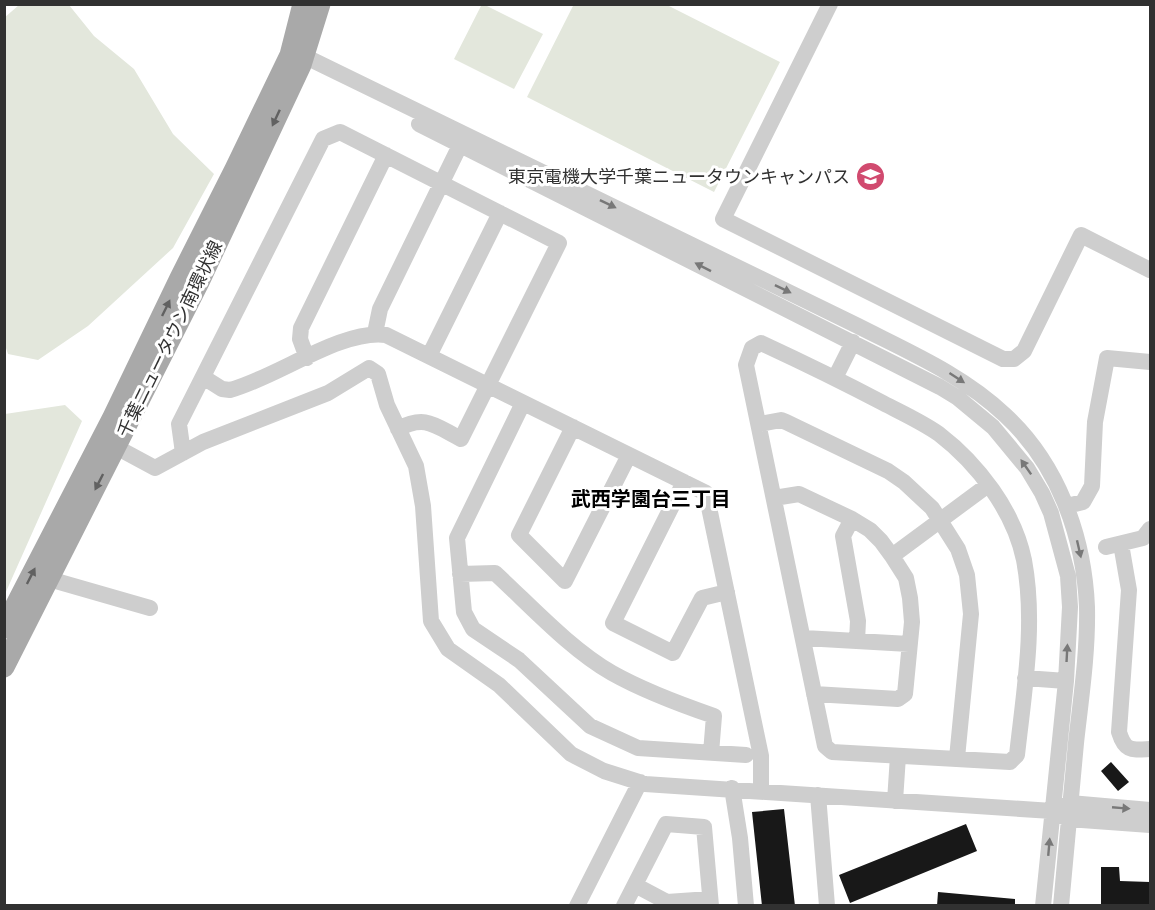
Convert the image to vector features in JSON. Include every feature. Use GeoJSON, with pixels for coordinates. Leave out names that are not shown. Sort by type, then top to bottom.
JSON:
{"type":"FeatureCollection","features":[{"type":"Feature","properties":{"kind":"main road","name":"千葉ニュータウン南環状線"},"geometry":{"type":"LineString","coordinates":[[4,628],[298,58],[303,4]]}},
{"type":"Feature","properties":{"kind":"main road","name":"千葉ニュータウン南環状線"},"geometry":{"type":"LineString","coordinates":[[4,667],[199,282],[320,4]]}},
{"type":"Feature","properties":{"kind":"street"},"geometry":{"type":"LineString","coordinates":[[830,4],[723,219],[1003,359],[1014,359],[1024,351],[1081,235],[1150,270]]}},
{"type":"Feature","properties":{"kind":"street"},"geometry":{"type":"LineString","coordinates":[[298,58],[463,140],[853,342],[958,398],[993,427],[1028,468],[1042,493],[1051,513],[1068,576],[1070,607],[1066,681],[1043,906]]}},
{"type":"Feature","properties":{"kind":"street"},"geometry":{"type":"LineString","coordinates":[[183,453],[179,424],[323,139],[340,132],[559,243],[461,439],[426,421],[412,422],[398,429]]}},
{"type":"Feature","properties":{"kind":"street"},"geometry":{"type":"LineString","coordinates":[[375,333],[380,309],[463,140]]}},
{"type":"Feature","properties":{"kind":"street"},"geometry":{"type":"LineString","coordinates":[[463,140],[837,316],[945,370],[982,396],[1018,429],[1040,456],[1067,506],[1084,574],[1087,608],[1083,677],[1061,906]]}},
{"type":"Feature","properties":{"kind":"street"},"geometry":{"type":"LineString","coordinates":[[307,358],[300,339],[301,328],[386,155]]}},
{"type":"Feature","properties":{"kind":"street"},"geometry":{"type":"LineString","coordinates":[[429,356],[500,213]]}},
{"type":"Feature","properties":{"kind":"street"},"geometry":{"type":"LineString","coordinates":[[203,377],[222,389],[230,390],[352,338],[375,333],[386,335],[706,494],[761,756],[760,790]]}},
{"type":"Feature","properties":{"kind":"street"},"geometry":{"type":"LineString","coordinates":[[835,378],[853,342]]}},
{"type":"Feature","properties":{"kind":"street"},"geometry":{"type":"LineString","coordinates":[[760,343],[835,378],[938,434],[976,469],[1002,506],[1015,532],[1023,558],[1029,620],[1017,755],[1010,762],[832,752],[825,746],[746,365],[752,348],[760,343]]}},
{"type":"Feature","properties":{"kind":"street"},"geometry":{"type":"LineString","coordinates":[[1067,506],[1083,502],[1092,486],[1095,422],[1107,358],[1150,362]]}},
{"type":"Feature","properties":{"kind":"street"},"geometry":{"type":"LineString","coordinates":[[116,447],[156,468],[203,442],[328,393],[369,368],[378,374],[387,405],[416,466],[423,506],[432,621],[447,650],[499,685],[571,754],[611,773],[640,782],[1052,811],[1150,810]]}},
{"type":"Feature","properties":{"kind":"street"},"geometry":{"type":"LineString","coordinates":[[523,403],[457,538],[464,612],[473,629],[519,660],[590,726],[638,748],[746,755]]}},
{"type":"Feature","properties":{"kind":"street"},"geometry":{"type":"LineString","coordinates":[[760,424],[781,420],[888,471],[904,482],[941,519],[958,549],[967,575],[971,614],[957,758]]}},
{"type":"Feature","properties":{"kind":"street"},"geometry":{"type":"LineString","coordinates":[[573,427],[519,535],[565,581],[629,455]]}},
{"type":"Feature","properties":{"kind":"street"},"geometry":{"type":"LineString","coordinates":[[684,482],[613,622],[673,653],[702,598],[727,592]]}},
{"type":"Feature","properties":{"kind":"street"},"geometry":{"type":"LineString","coordinates":[[892,556],[988,485]]}},
{"type":"Feature","properties":{"kind":"street"},"geometry":{"type":"LineString","coordinates":[[774,498],[799,494],[852,519],[881,541],[906,578],[912,622],[905,694],[898,699],[814,694]]}},
{"type":"Feature","properties":{"kind":"street"},"geometry":{"type":"LineString","coordinates":[[852,519],[843,536],[858,621],[857,641]]}},
{"type":"Feature","properties":{"kind":"street"},"geometry":{"type":"LineString","coordinates":[[1150,528],[1143,538],[1113,545],[1129,590],[1119,732],[1123,744],[1132,750],[1150,749]]}},
{"type":"Feature","properties":{"kind":"street"},"geometry":{"type":"LineString","coordinates":[[460,574],[495,573],[579,650],[610,672],[656,695],[714,716],[711,753]]}},
{"type":"Feature","properties":{"kind":"street"},"geometry":{"type":"LineString","coordinates":[[49,579],[150,608]]}},
{"type":"Feature","properties":{"kind":"street"},"geometry":{"type":"LineString","coordinates":[[804,638],[909,644]]}},
{"type":"Feature","properties":{"kind":"street"},"geometry":{"type":"LineString","coordinates":[[1025,678],[1066,681]]}},
{"type":"Feature","properties":{"kind":"street"},"geometry":{"type":"LineString","coordinates":[[895,801],[898,756]]}},
{"type":"Feature","properties":{"kind":"street"},"geometry":{"type":"LineString","coordinates":[[577,906],[640,782]]}},
{"type":"Feature","properties":{"kind":"street"},"geometry":{"type":"LineString","coordinates":[[732,788],[746,906]]}},
{"type":"Feature","properties":{"kind":"street"},"geometry":{"type":"LineString","coordinates":[[818,795],[827,906]]}},
{"type":"Feature","properties":{"kind":"street"},"geometry":{"type":"LineString","coordinates":[[1069,811],[1150,825]]}},
{"type":"Feature","properties":{"kind":"street"},"geometry":{"type":"LineString","coordinates":[[624,906],[666,824],[704,826],[710,902],[666,904],[635,885]]}},
{"type":"Feature","properties":{"kind":"shaded area"},"geometry":{"type":"Polygon","coordinates":[[[482,4],[543,34],[514,89],[454,59],[482,4]]]}},
{"type":"Feature","properties":{"kind":"shaded area"},"geometry":{"type":"Polygon","coordinates":[[[574,4],[667,5],[780,62],[714,192],[527,97],[574,4]]]}},
{"type":"Feature","properties":{"kind":"shaded area"},"geometry":{"type":"Polygon","coordinates":[[[19,5],[69,5],[94,36],[134,69],[173,134],[214,174],[173,248],[88,326],[38,360],[8,354],[5,345],[4,18],[19,5]]]}},
{"type":"Feature","properties":{"kind":"shaded area"},"geometry":{"type":"Polygon","coordinates":[[[65,405],[82,421],[5,594],[5,414],[65,405]]]}},
{"type":"Feature","properties":{"kind":"building"},"geometry":{"type":"Polygon","coordinates":[[[1111,762],[1129,782],[1118,791],[1101,771],[1111,762]]]}},
{"type":"Feature","properties":{"kind":"building"},"geometry":{"type":"Polygon","coordinates":[[[784,809],[795,906],[762,906],[752,812],[784,809]]]}},
{"type":"Feature","properties":{"kind":"building"},"geometry":{"type":"Polygon","coordinates":[[[966,824],[977,851],[850,903],[839,875],[966,824]]]}},
{"type":"Feature","properties":{"kind":"building"},"geometry":{"type":"Polygon","coordinates":[[[1101,867],[1119,867],[1120,881],[1150,882],[1150,906],[1101,906],[1101,867]]]}},
{"type":"Feature","properties":{"kind":"building"},"geometry":{"type":"Polygon","coordinates":[[[938,892],[1015,899],[1015,906],[937,906],[938,892]]]}},
{"type":"Feature","properties":{"kind":"place","name":"東京電機大学千葉ニュータウンキャンパス"},"geometry":{"type":"Point","coordinates":[871,177]}},
{"type":"Feature","properties":{"kind":"district","name":"武西学園台三丁目"},"geometry":{"type":"Point","coordinates":[651,499]}}]}
